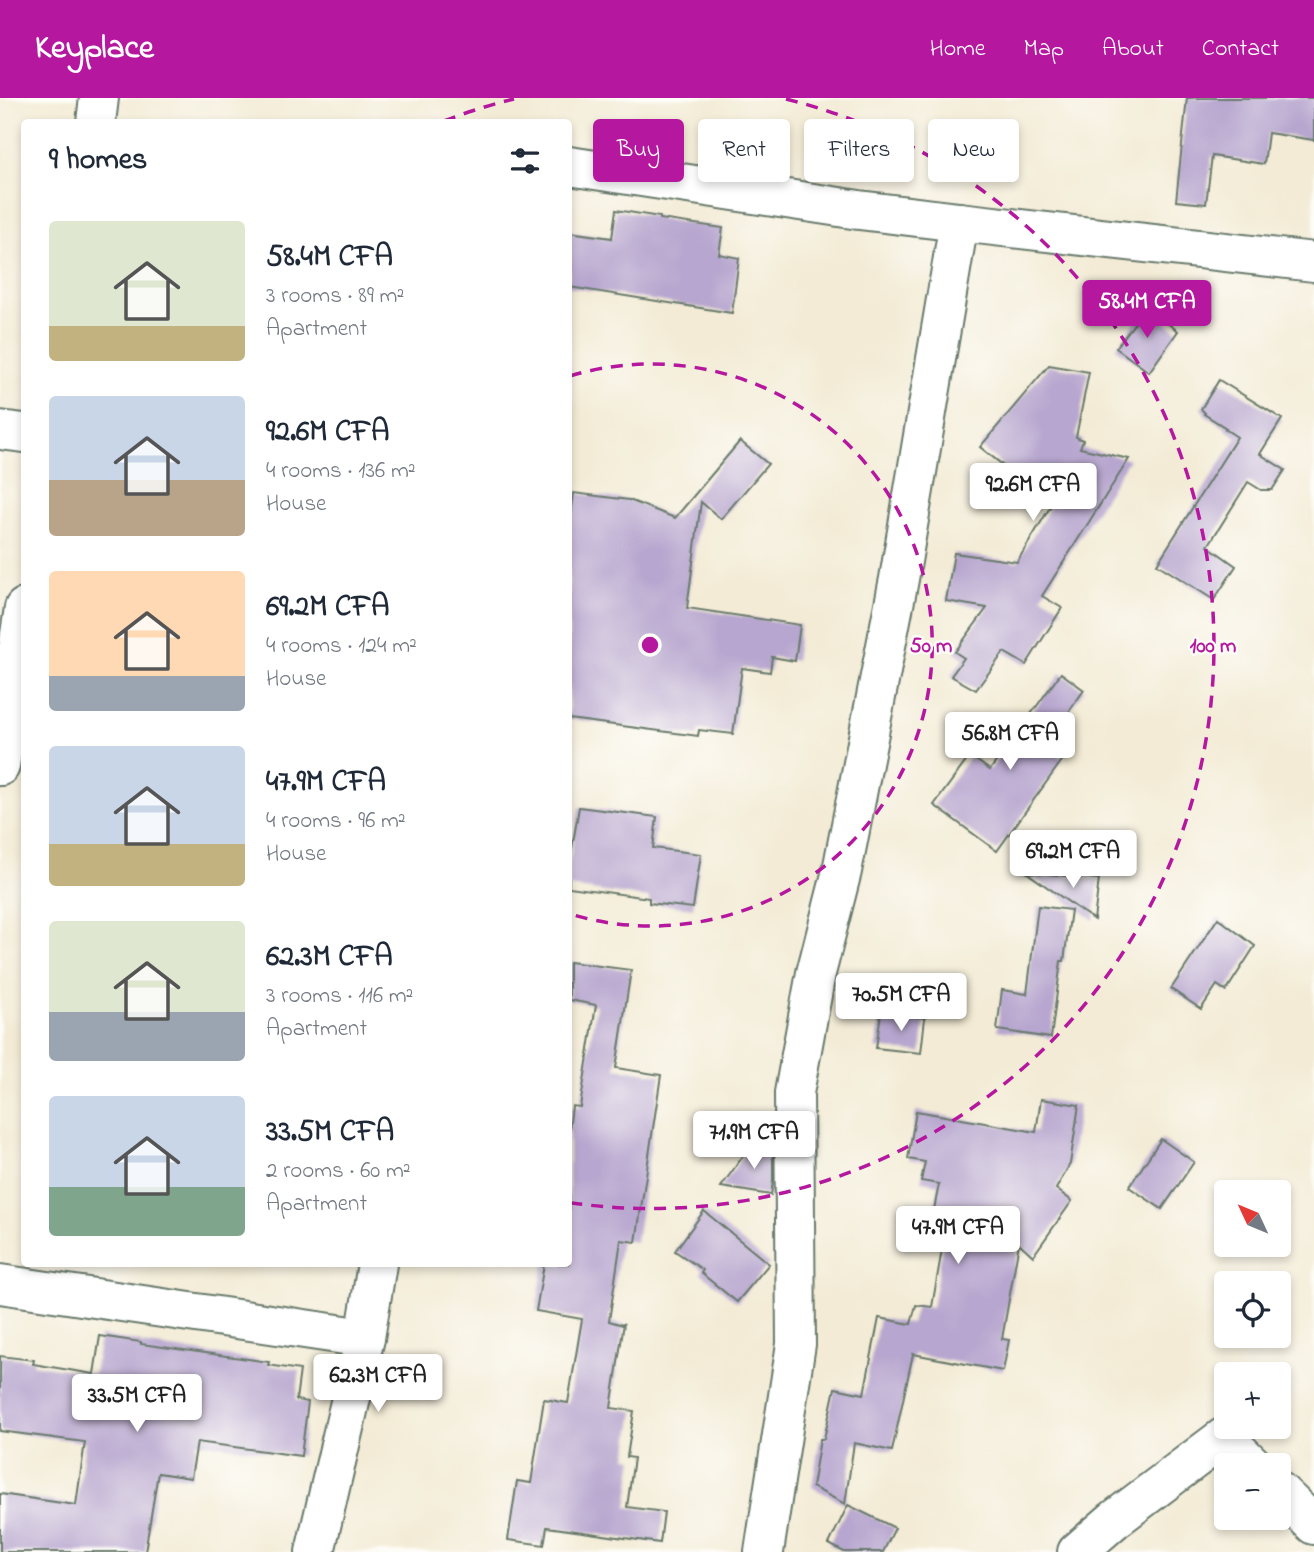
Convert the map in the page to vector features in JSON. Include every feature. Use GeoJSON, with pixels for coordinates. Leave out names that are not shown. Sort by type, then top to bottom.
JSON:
{"type":"FeatureCollection","features":[{"type":"Feature","properties":{"kind":"street"},"geometry":{"type":"LineString","coordinates":[[96,119],[99,98]]}},
{"type":"Feature","properties":{"kind":"street"},"geometry":{"type":"LineString","coordinates":[[572,166],[859,210],[1314,262]]}},
{"type":"Feature","properties":{"kind":"street"},"geometry":{"type":"LineString","coordinates":[[764,1552],[796,1344],[794,1093],[816,973],[842,871],[899,579],[960,222]]}},
{"type":"Feature","properties":{"kind":"street"},"geometry":{"type":"LineString","coordinates":[[0,430],[21,433]]}},
{"type":"Feature","properties":{"kind":"street"},"geometry":{"type":"LineString","coordinates":[[0,766],[21,628]]}},
{"type":"Feature","properties":{"kind":"street"},"geometry":{"type":"LineString","coordinates":[[314,1552],[365,1338],[377,1267]]}},
{"type":"Feature","properties":{"kind":"street"},"geometry":{"type":"LineString","coordinates":[[0,1284],[365,1338]]}},
{"type":"Feature","properties":{"kind":"street"},"geometry":{"type":"LineString","coordinates":[[1077,1552],[1114,1520],[1224,1437],[1241,1453]]}},
{"type":"Feature","properties":{"kind":"street"},"geometry":{"type":"LineString","coordinates":[[1291,1503],[1314,1525]]}},
{"type":"Feature","properties":{"kind":"building"},"geometry":{"type":"Polygon","coordinates":[[[1187,98],[1314,98],[1314,140],[1268,133],[1264,164],[1212,156],[1206,204],[1176,201],[1187,98]]]}},
{"type":"Feature","properties":{"kind":"building"},"geometry":{"type":"Polygon","coordinates":[[[616,210],[723,228],[719,254],[739,258],[732,313],[572,287],[572,232],[612,238],[616,210]]]}},
{"type":"Feature","properties":{"kind":"building"},"geometry":{"type":"Polygon","coordinates":[[[1146,308],[1178,331],[1149,372],[1116,348],[1146,308]]]}},
{"type":"Feature","properties":{"kind":"building"},"geometry":{"type":"Polygon","coordinates":[[[1049,365],[1089,372],[1076,437],[1083,440],[1080,448],[1129,459],[1042,596],[1062,608],[1026,665],[1004,652],[976,690],[951,676],[964,658],[955,652],[987,608],[946,601],[954,553],[1017,562],[1052,504],[980,447],[1049,365]]]}},
{"type":"Feature","properties":{"kind":"building"},"geometry":{"type":"Polygon","coordinates":[[[1219,380],[1282,419],[1260,454],[1285,470],[1272,490],[1261,490],[1248,482],[1208,546],[1236,566],[1214,600],[1157,564],[1237,437],[1204,414],[1201,409],[1219,380]]]}},
{"type":"Feature","properties":{"kind":"building"},"geometry":{"type":"Polygon","coordinates":[[[740,441],[768,464],[721,519],[701,502],[687,608],[800,625],[795,661],[772,657],[770,672],[742,668],[733,734],[699,730],[698,736],[572,719],[574,493],[629,500],[675,518],[740,441]]]}},
{"type":"Feature","properties":{"kind":"building"},"geometry":{"type":"Polygon","coordinates":[[[1061,673],[1084,690],[1045,746],[1063,759],[997,851],[934,805],[970,756],[990,770],[1061,673]]]}},
{"type":"Feature","properties":{"kind":"building"},"geometry":{"type":"Polygon","coordinates":[[[579,807],[657,817],[653,848],[701,854],[693,908],[649,903],[649,898],[572,887],[572,848],[579,807]]]}},
{"type":"Feature","properties":{"kind":"building"},"geometry":{"type":"Polygon","coordinates":[[[1026,872],[1099,879],[1094,920],[1026,872]]]}},
{"type":"Feature","properties":{"kind":"building"},"geometry":{"type":"Polygon","coordinates":[[[1038,906],[1071,910],[1051,1038],[997,1030],[1002,990],[1027,994],[1038,906]]]}},
{"type":"Feature","properties":{"kind":"building"},"geometry":{"type":"Polygon","coordinates":[[[1218,918],[1255,946],[1226,991],[1217,985],[1201,1009],[1171,989],[1218,918]]]}},
{"type":"Feature","properties":{"kind":"building"},"geometry":{"type":"Polygon","coordinates":[[[572,962],[631,970],[616,1068],[661,1075],[636,1242],[621,1240],[609,1321],[623,1325],[624,1323],[611,1408],[634,1411],[627,1457],[634,1458],[627,1507],[664,1512],[660,1543],[547,1527],[544,1545],[508,1540],[517,1481],[531,1483],[544,1399],[568,1403],[582,1319],[536,1311],[543,1267],[572,1267],[572,1106],[580,1107],[596,1005],[572,1001],[572,962]]]}},
{"type":"Feature","properties":{"kind":"building"},"geometry":{"type":"Polygon","coordinates":[[[881,1013],[925,1018],[921,1053],[876,1048],[881,1013]]]}},
{"type":"Feature","properties":{"kind":"building"},"geometry":{"type":"Polygon","coordinates":[[[1041,1099],[1079,1105],[1070,1164],[1056,1189],[1072,1201],[1033,1256],[1019,1243],[1002,1339],[1009,1340],[1003,1371],[913,1354],[892,1451],[854,1443],[845,1504],[812,1487],[820,1439],[824,1439],[835,1388],[864,1394],[879,1318],[911,1324],[916,1305],[932,1307],[944,1238],[929,1235],[939,1184],[921,1181],[925,1162],[908,1159],[916,1111],[1036,1132],[1041,1099]]]}},
{"type":"Feature","properties":{"kind":"building"},"geometry":{"type":"Polygon","coordinates":[[[1161,1139],[1194,1162],[1162,1209],[1129,1187],[1161,1139]]]}},
{"type":"Feature","properties":{"kind":"building"},"geometry":{"type":"Polygon","coordinates":[[[753,1142],[773,1146],[771,1195],[721,1187],[753,1142]]]}},
{"type":"Feature","properties":{"kind":"building"},"geometry":{"type":"Polygon","coordinates":[[[704,1211],[769,1264],[737,1302],[701,1273],[703,1270],[675,1251],[704,1211]]]}},
{"type":"Feature","properties":{"kind":"building"},"geometry":{"type":"Polygon","coordinates":[[[100,1336],[269,1362],[268,1365],[300,1370],[296,1400],[308,1402],[301,1456],[197,1442],[191,1478],[158,1473],[145,1552],[0,1552],[0,1494],[76,1505],[85,1442],[0,1431],[0,1356],[34,1360],[33,1364],[94,1374],[100,1336]]]}},
{"type":"Feature","properties":{"kind":"building"},"geometry":{"type":"Polygon","coordinates":[[[848,1505],[895,1528],[883,1552],[844,1552],[829,1544],[848,1505]]]}}]}
